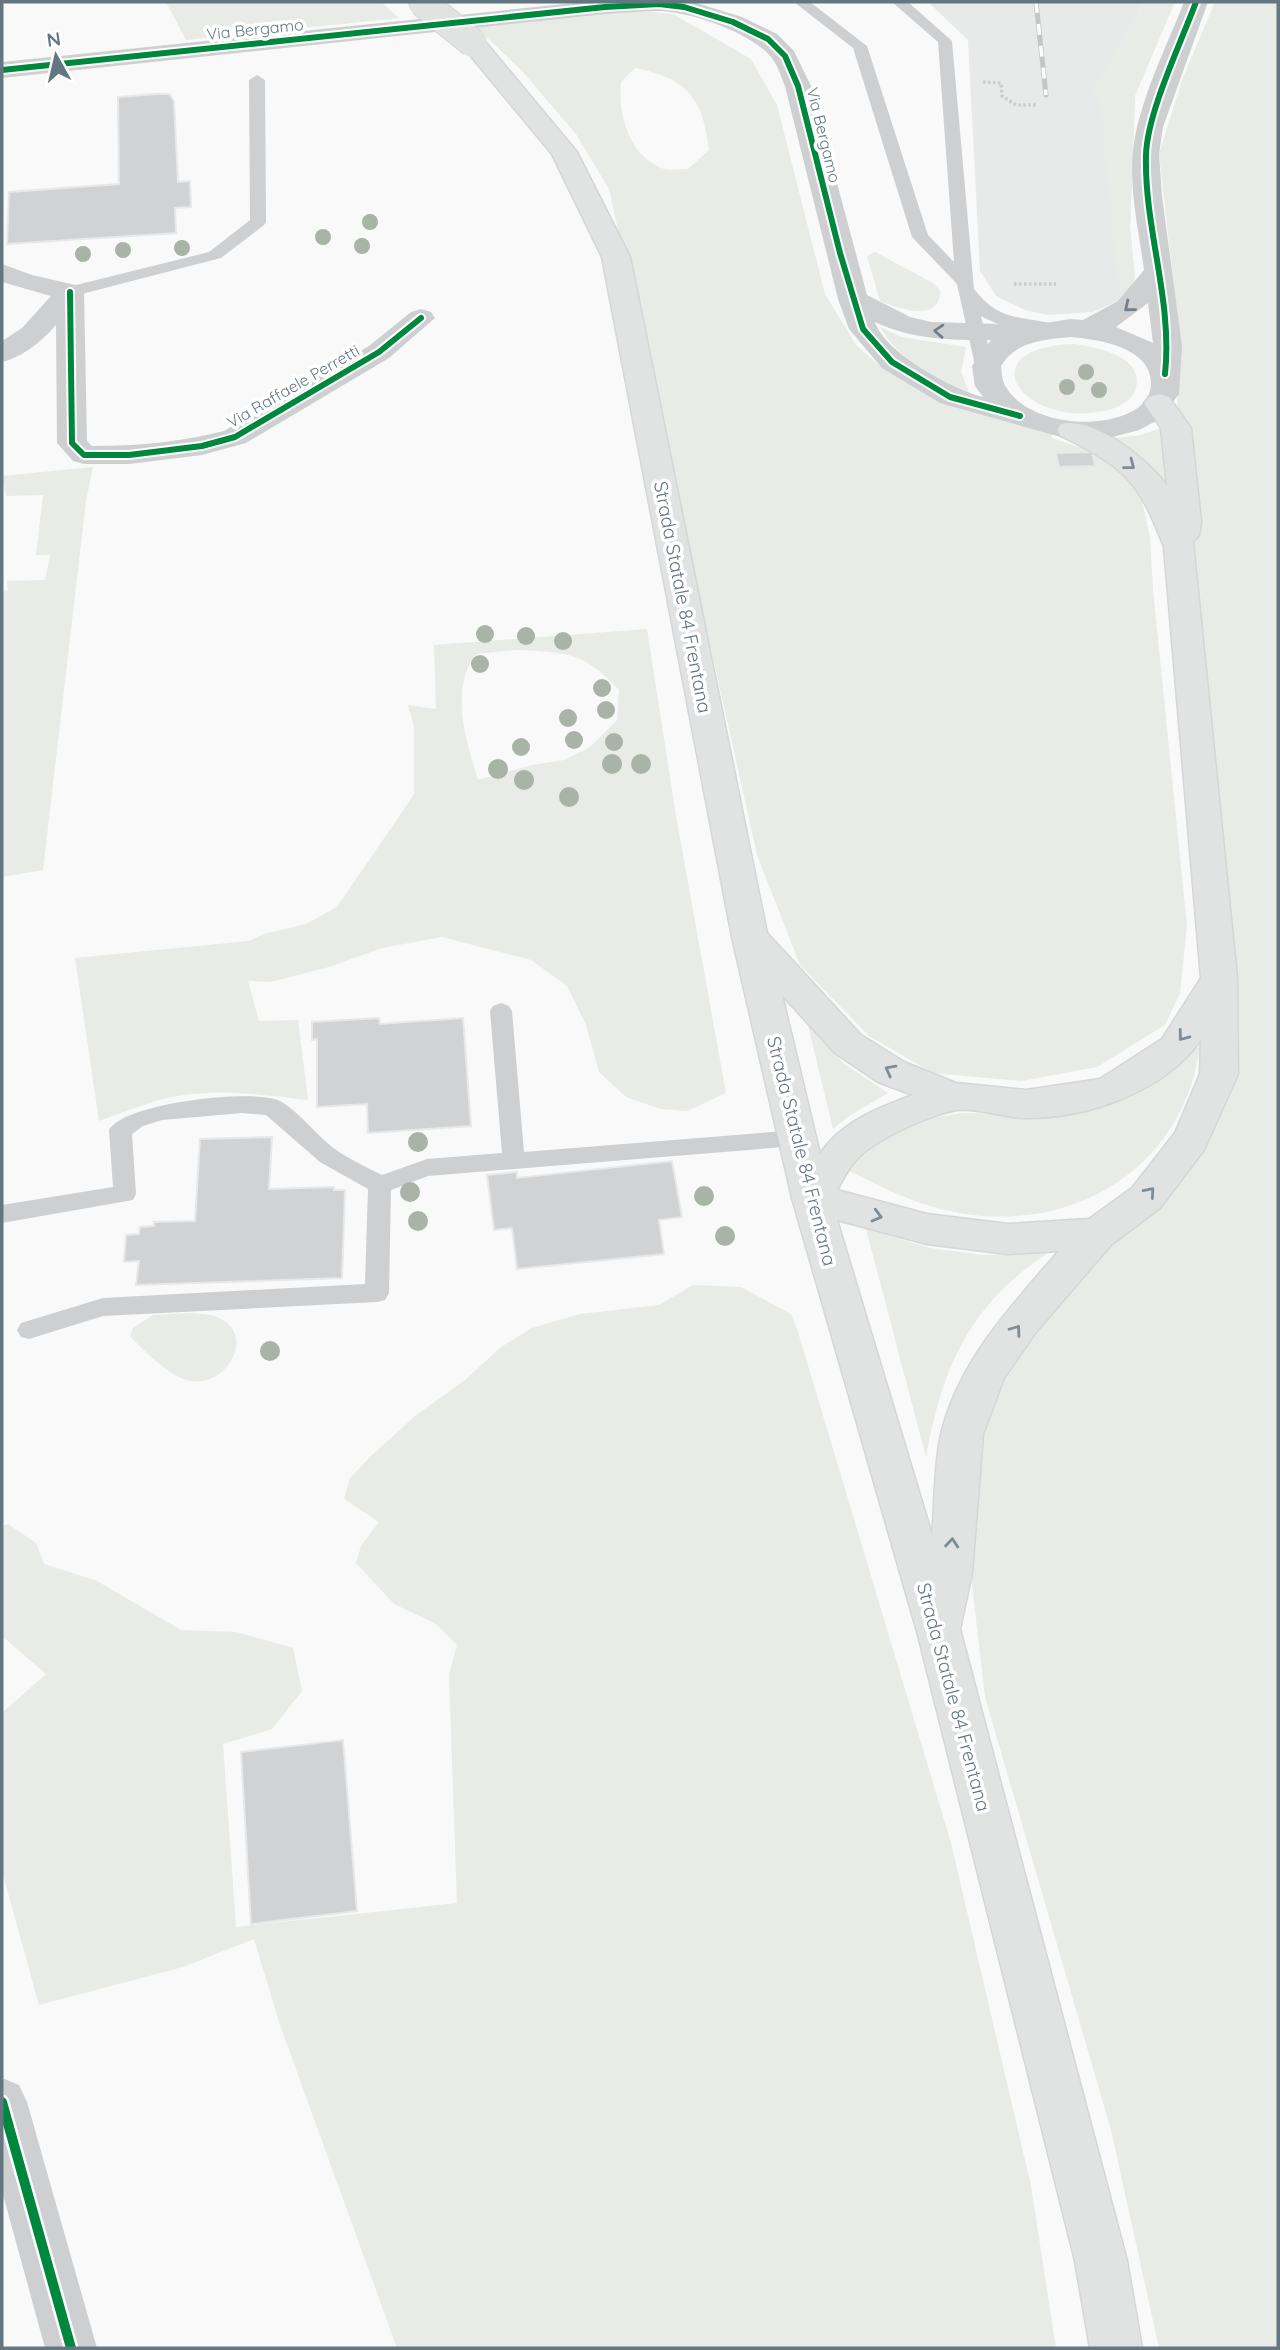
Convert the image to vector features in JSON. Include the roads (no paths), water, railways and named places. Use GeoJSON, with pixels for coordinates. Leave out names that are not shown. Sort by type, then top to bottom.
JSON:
{"type":"FeatureCollection","features":[{"type":"Feature","properties":{"kind":"main road","name":"Strada Statale 84 Frentana"},"geometry":{"type":"LineString","coordinates":[[422,2],[473,43],[564,152],[616,257],[750,937],[811,1198],[940,1635],[1101,2261],[1116,2348]]}},
{"type":"Feature","properties":{"kind":"main road"},"geometry":{"type":"LineString","coordinates":[[1162,389],[1176,428],[1186,522],[1180,547]]}},
{"type":"Feature","properties":{"kind":"main road"},"geometry":{"type":"LineString","coordinates":[[940,1635],[950,1573],[962,1434],[986,1371],[1022,1321],[1097,1234],[1146,1198],[1191,1140],[1219,1074],[1219,978],[1180,547],[1160,498],[1140,473],[1108,448],[1072,430]]}},
{"type":"Feature","properties":{"kind":"main road"},"geometry":{"type":"LineString","coordinates":[[750,937],[848,1044],[891,1072],[952,1096],[1026,1104],[1072,1099],[1111,1090],[1175,1048],[1196,1019],[1219,978]]}},
{"type":"Feature","properties":{"kind":"main road"},"geometry":{"type":"LineString","coordinates":[[952,1096],[890,1118],[844,1149],[811,1198],[927,1229],[1007,1239],[1097,1234]]}},
{"type":"Feature","properties":{"kind":"street"},"geometry":{"type":"LineString","coordinates":[[1042,330],[999,347],[985,370],[986,383],[993,395],[1020,416],[1054,428],[1105,429],[1134,422],[1162,389],[1168,346],[1146,154],[1150,127],[1196,2]]}},
{"type":"Feature","properties":{"kind":"street","name":"Via Bergamo"},"geometry":{"type":"LineString","coordinates":[[2,70],[605,7],[683,4],[733,22],[768,39],[785,57],[798,86],[852,299],[863,329],[892,362],[950,397],[1020,416]]}},
{"type":"Feature","properties":{"kind":"street"},"geometry":{"type":"LineString","coordinates":[[1087,329],[1118,316],[1137,302],[1158,270]]}},
{"type":"Feature","properties":{"kind":"street"},"geometry":{"type":"LineString","coordinates":[[2,272],[23,281],[70,292],[32,334],[2,353]]}},
{"type":"Feature","properties":{"kind":"street","name":"Via Raffaele Perretti"},"geometry":{"type":"LineString","coordinates":[[70,292],[72,443],[84,455],[129,455],[202,446],[235,437],[379,352],[421,318]]}},
{"type":"Feature","properties":{"kind":"street"},"geometry":{"type":"LineString","coordinates":[[852,299],[900,323],[930,331],[1087,329],[1129,340],[1152,356],[1162,389]]}},
{"type":"Feature","properties":{"kind":"street"},"geometry":{"type":"LineString","coordinates":[[2,2102],[71,2348]]}},
{"type":"Feature","properties":{"kind":"lane"},"geometry":{"type":"LineString","coordinates":[[801,2],[860,46],[920,237],[966,287],[974,304],[985,313],[1042,330]]}},
{"type":"Feature","properties":{"kind":"lane"},"geometry":{"type":"LineString","coordinates":[[899,2],[945,41],[966,287],[985,370]]}},
{"type":"Feature","properties":{"kind":"lane"},"geometry":{"type":"LineString","coordinates":[[70,292],[215,255],[258,222],[257,80]]}},
{"type":"Feature","properties":{"kind":"lane"},"geometry":{"type":"LineString","coordinates":[[501,1011],[514,1161]]}},
{"type":"Feature","properties":{"kind":"lane"},"geometry":{"type":"LineString","coordinates":[[2,1214],[125,1194],[120,1130],[135,1120],[162,1112],[194,1108],[242,1105],[272,1107],[328,1156],[380,1185],[427,1168],[797,1138]]}},
{"type":"Feature","properties":{"kind":"lane"},"geometry":{"type":"LineString","coordinates":[[29,1330],[103,1307],[377,1293],[380,1185]]}},
{"type":"Feature","properties":{"kind":"railway"},"geometry":{"type":"LineString","coordinates":[[1036,2],[1046,95]]}}]}
